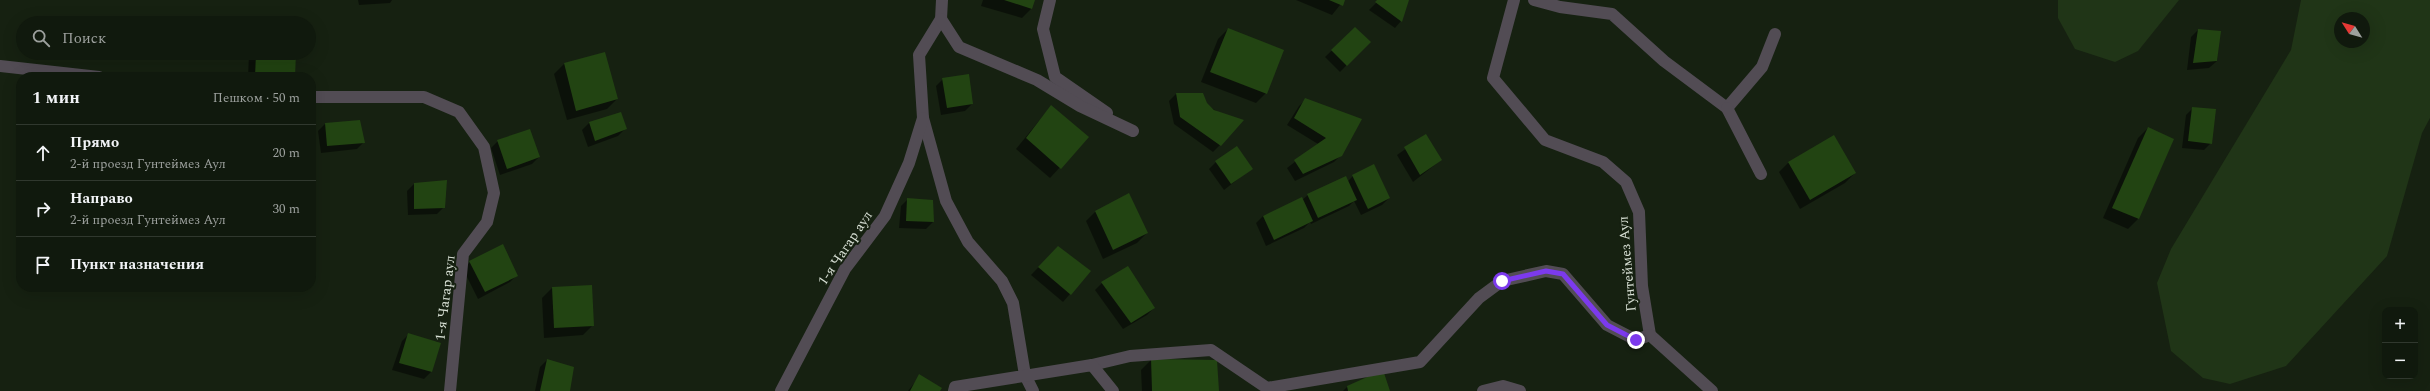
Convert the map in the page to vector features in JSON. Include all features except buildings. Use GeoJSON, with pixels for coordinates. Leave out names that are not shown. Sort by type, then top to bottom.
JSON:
{"type":"FeatureCollection","features":[{"type":"Feature","properties":{"kind":"street"},"geometry":{"type":"LineString","coordinates":[[942,0],[941,19],[919,55],[922,118],[946,201],[968,242],[1002,281],[1013,303],[1025,375],[1033,391]]}},
{"type":"Feature","properties":{"kind":"street"},"geometry":{"type":"LineString","coordinates":[[941,19],[959,47],[1037,80],[1080,106],[1133,131],[1055,77],[1043,29],[1050,0]]}},
{"type":"Feature","properties":{"kind":"street","name":"Гунтеймез Аул"},"geometry":{"type":"LineString","coordinates":[[1514,0],[1493,78],[1545,140],[1603,162],[1626,182],[1639,212],[1642,286],[1650,335]]}},
{"type":"Feature","properties":{"kind":"street"},"geometry":{"type":"LineString","coordinates":[[1534,0],[1560,7],[1612,14],[1664,61],[1727,108],[1761,174]]}},
{"type":"Feature","properties":{"kind":"street"},"geometry":{"type":"LineString","coordinates":[[1727,108],[1762,67],[1775,34]]}},
{"type":"Feature","properties":{"kind":"street"},"geometry":{"type":"LineString","coordinates":[[0,66],[54,72]]}},
{"type":"Feature","properties":{"kind":"street","name":"1-я Чагар аул"},"geometry":{"type":"LineString","coordinates":[[316,97],[424,97],[459,112],[484,147],[494,193],[487,222],[463,254],[450,391]]}},
{"type":"Feature","properties":{"kind":"street","name":"1-я Чагар аул"},"geometry":{"type":"LineString","coordinates":[[782,390],[845,269],[885,216],[908,163],[922,118]]}},
{"type":"Feature","properties":{"kind":"street"},"geometry":{"type":"LineString","coordinates":[[954,391],[955,387],[1092,365],[1130,356],[1211,350],[1267,388],[1420,362],[1485,294],[1502,281],[1546,271],[1563,274],[1607,325],[1636,340],[1650,335],[1712,391]]}},
{"type":"Feature","properties":{"kind":"street"},"geometry":{"type":"LineString","coordinates":[[1092,365],[1113,391]]}},
{"type":"Feature","properties":{"kind":"street"},"geometry":{"type":"LineString","coordinates":[[1483,391],[1503,386],[1520,391]]}},
{"type":"Feature","properties":{"kind":"green space"},"geometry":{"type":"Polygon","coordinates":[[[2058,0],[2179,0],[2138,51],[2115,62],[2075,49],[2058,18],[2058,0]]]}},
{"type":"Feature","properties":{"kind":"green space"},"geometry":{"type":"Polygon","coordinates":[[[2301,0],[2430,0],[2430,118],[2422,133],[2387,256],[2286,366],[2230,384],[2203,378],[2171,351],[2157,283],[2171,249],[2291,50],[2301,0]]]}},
{"type":"Feature","properties":{"kind":"route"},"geometry":{"type":"LineString","coordinates":[[1502,281],[1546,271],[1563,274],[1607,325],[1636,340]]}}]}
